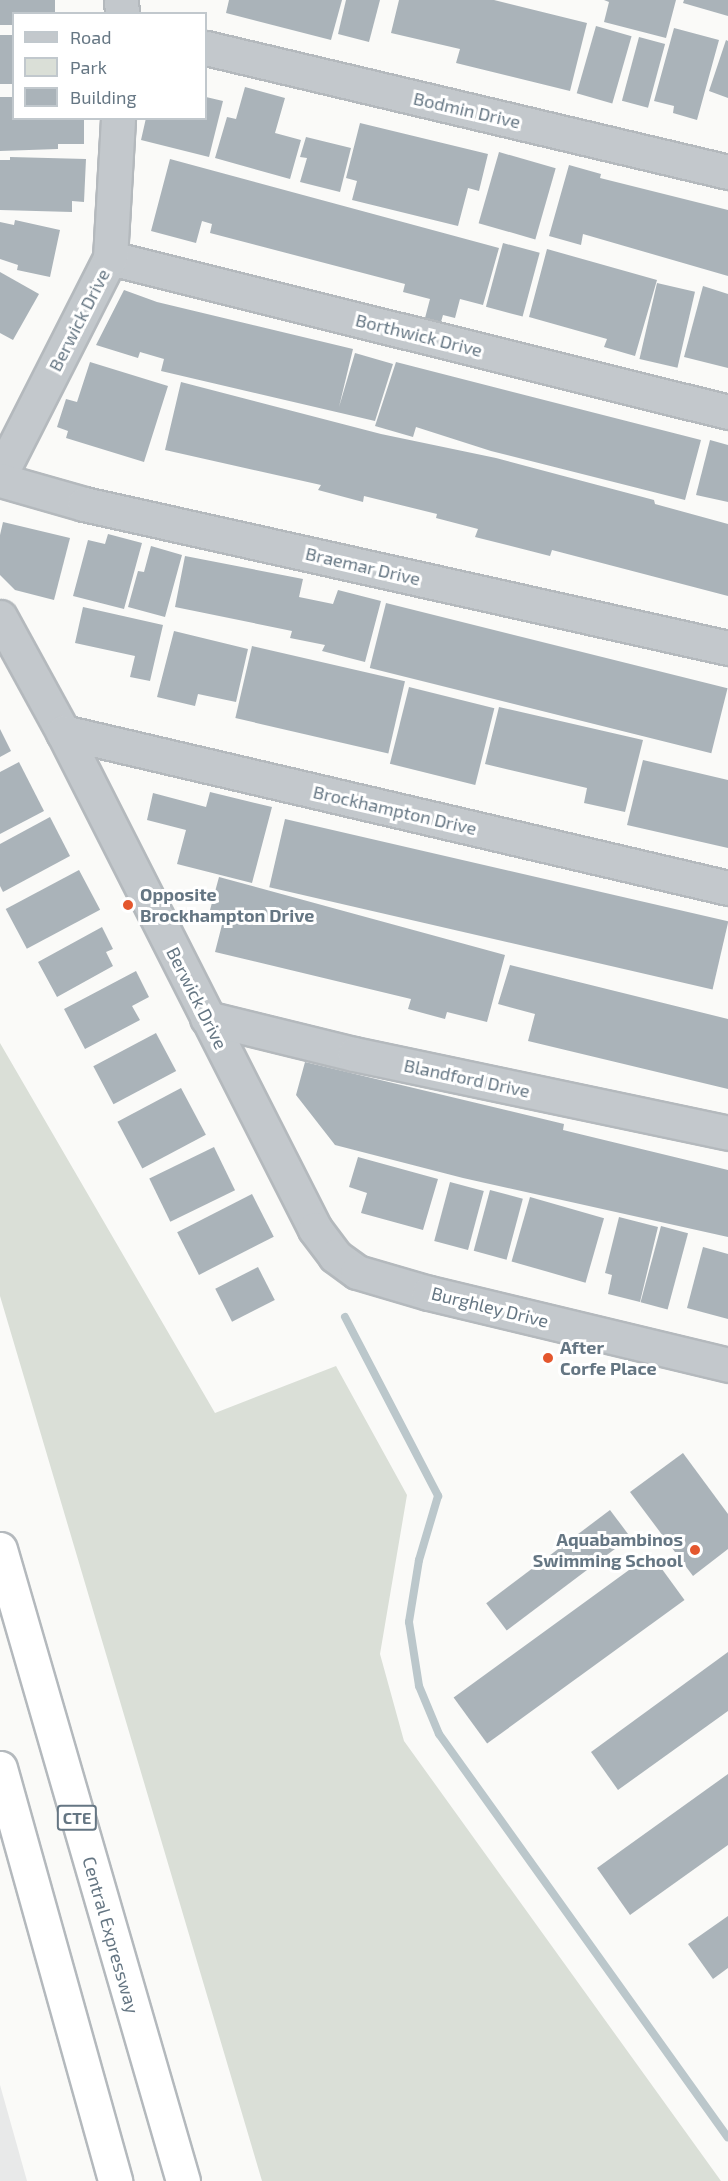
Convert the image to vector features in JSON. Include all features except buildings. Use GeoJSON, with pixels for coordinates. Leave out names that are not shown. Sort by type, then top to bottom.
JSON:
{"type":"FeatureCollection","features":[{"type":"Feature","properties":{"kind":"highway","name":"Central Expressway"},"geometry":{"type":"LineString","coordinates":[[0,1549],[183,2181]]}},
{"type":"Feature","properties":{"kind":"highway"},"geometry":{"type":"LineString","coordinates":[[0,1768],[115,2181]]}},
{"type":"Feature","properties":{"kind":"street","name":"Bodmin Drive"},"geometry":{"type":"LineString","coordinates":[[207,48],[728,172]]}},
{"type":"Feature","properties":{"kind":"street","name":"Berwick Drive"},"geometry":{"type":"LineString","coordinates":[[0,475],[110,258],[118,120]]}},
{"type":"Feature","properties":{"kind":"street","name":"Borthwick Drive"},"geometry":{"type":"LineString","coordinates":[[110,258],[728,412]]}},
{"type":"Feature","properties":{"kind":"street","name":"Braemar Drive"},"geometry":{"type":"LineString","coordinates":[[0,480],[84,504],[728,648]]}},
{"type":"Feature","properties":{"kind":"street","name":"Berwick Drive"},"geometry":{"type":"LineString","coordinates":[[0,617],[63,732],[315,1229],[335,1256],[357,1272]]}},
{"type":"Feature","properties":{"kind":"street","name":"Brockhampton Drive"},"geometry":{"type":"LineString","coordinates":[[63,732],[728,888]]}},
{"type":"Feature","properties":{"kind":"street","name":"Blandford Drive"},"geometry":{"type":"LineString","coordinates":[[207,1018],[354,1054],[728,1133]]}},
{"type":"Feature","properties":{"kind":"street","name":"Burghley Drive"},"geometry":{"type":"LineString","coordinates":[[357,1272],[429,1293],[728,1365]]}},
{"type":"Feature","properties":{"kind":"shaded area"},"geometry":{"type":"Polygon","coordinates":[[[0,2085],[27,2181],[0,2181],[0,2085]]]}},
{"type":"Feature","properties":{"kind":"green space"},"geometry":{"type":"Polygon","coordinates":[[[0,1043],[215,1413],[336,1366],[407,1495],[380,1654],[404,1741],[721,2181],[262,2181],[0,1296],[0,1043]]]}},
{"type":"Feature","properties":{"kind":"waterway"},"geometry":{"type":"LineString","coordinates":[[345,1317],[438,1496],[419,1560],[409,1622],[419,1686],[439,1734],[728,2137]]}},
{"type":"Feature","properties":{"kind":"place","name":"Opposite Brockhampton Drive"},"geometry":{"type":"Point","coordinates":[128,905]}},
{"type":"Feature","properties":{"kind":"place","name":"After Corfe Place"},"geometry":{"type":"Point","coordinates":[548,1358]}},
{"type":"Feature","properties":{"kind":"place","name":"Aquabambinos Swimming School"},"geometry":{"type":"Point","coordinates":[695,1550]}}]}
